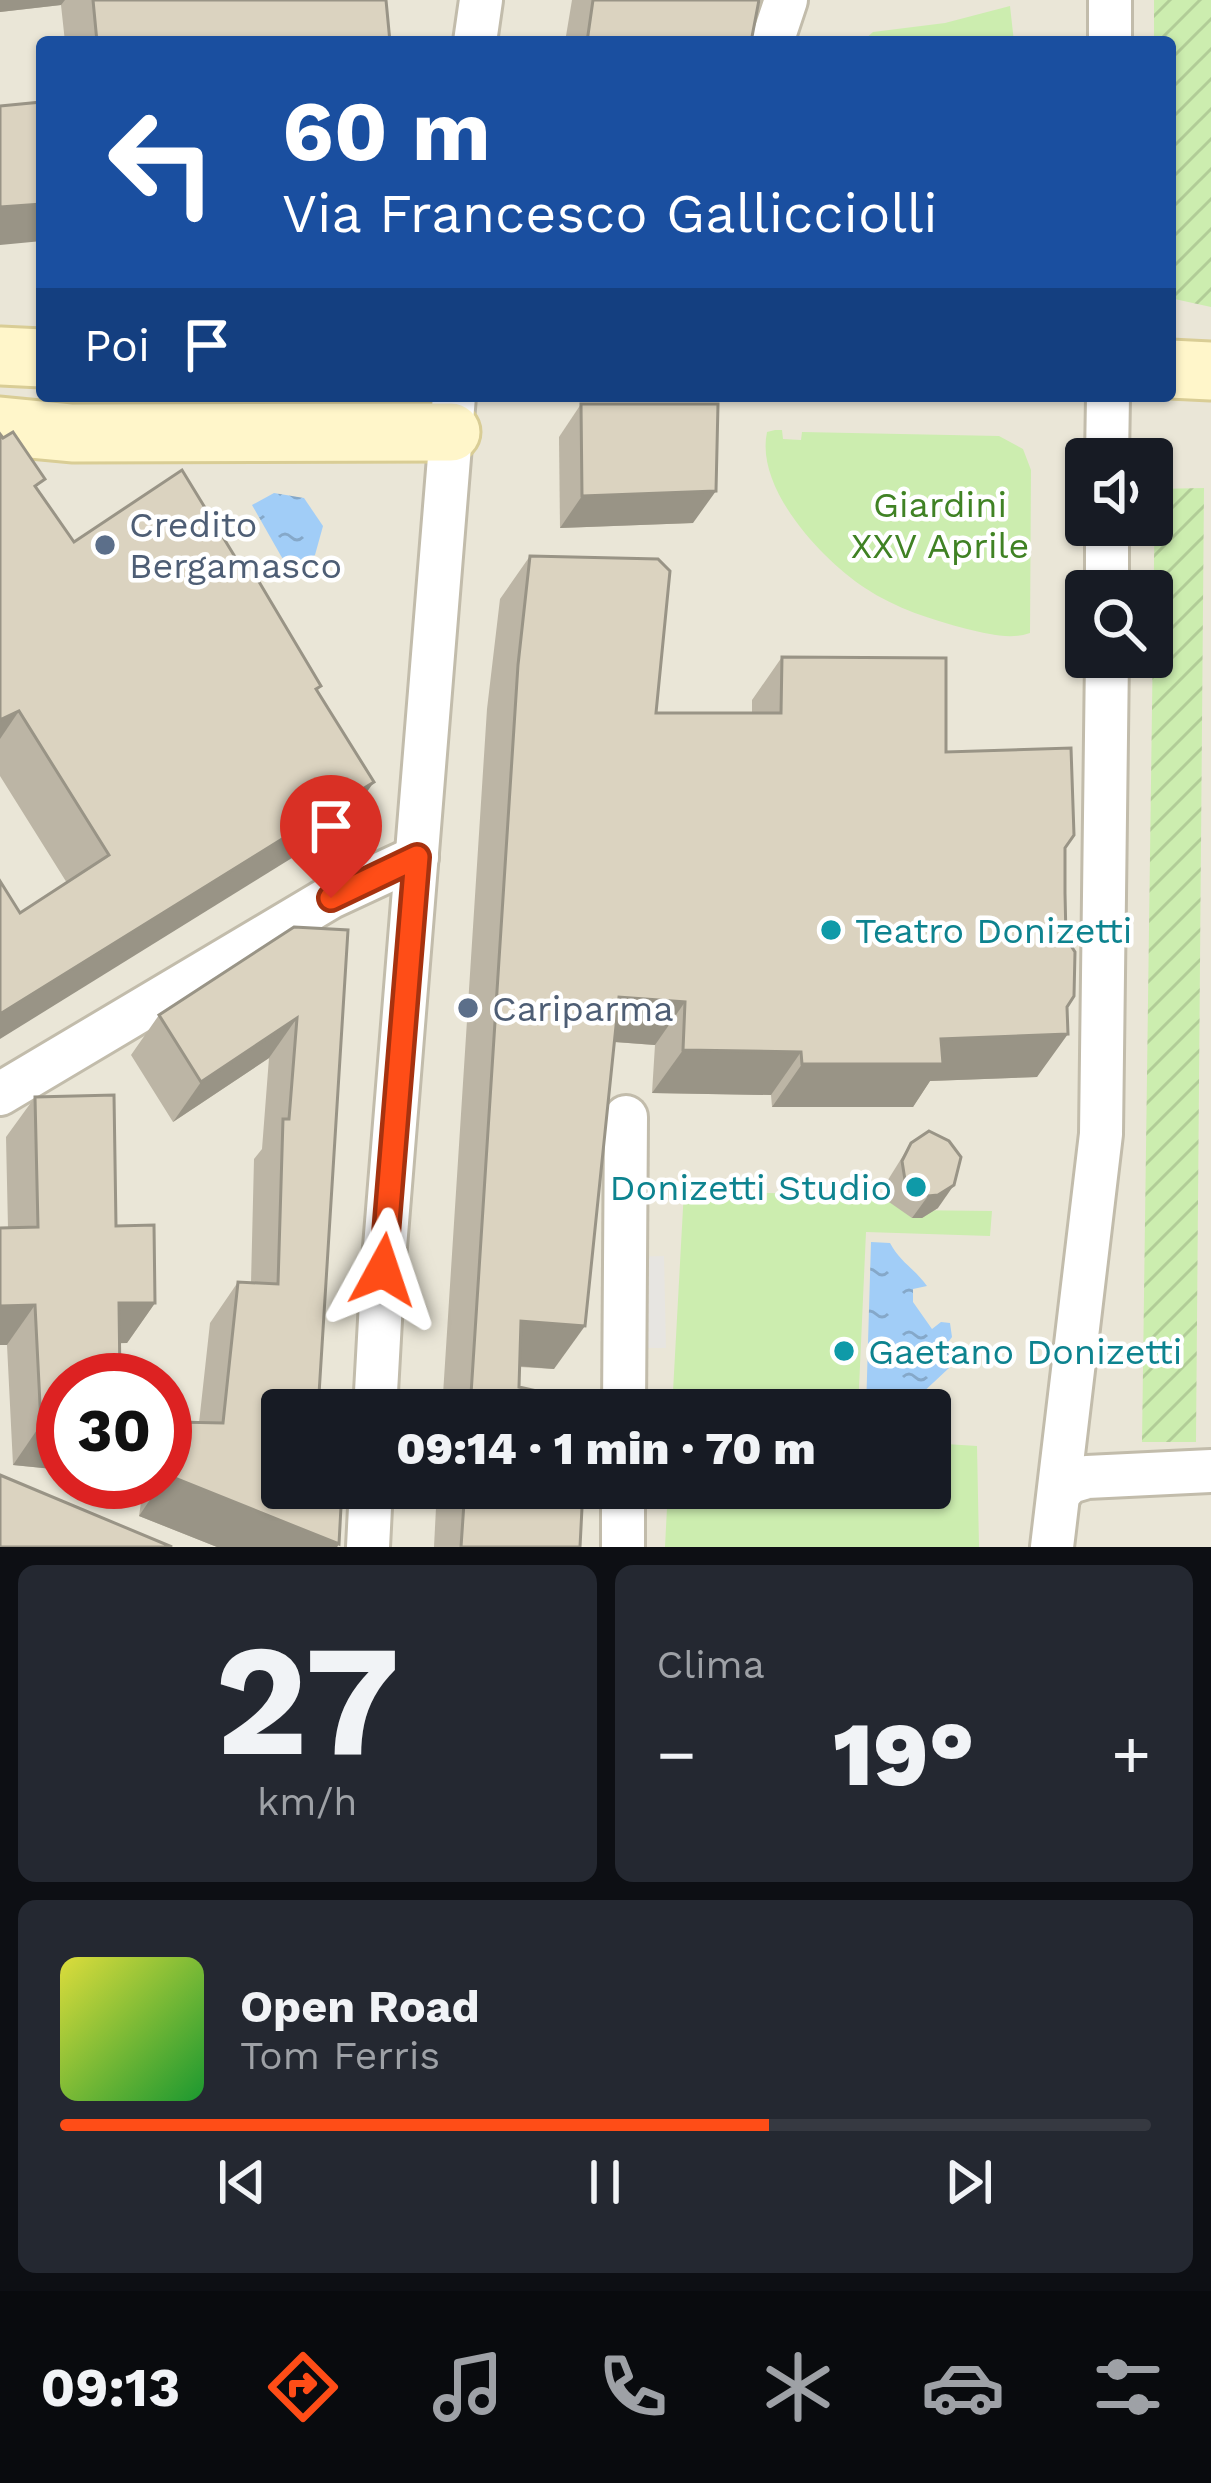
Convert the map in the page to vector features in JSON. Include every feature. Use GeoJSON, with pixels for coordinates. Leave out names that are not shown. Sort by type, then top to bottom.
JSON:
{"type":"FeatureCollection","features":[{"type":"Feature","properties":{"kind":"street"},"geometry":{"type":"LineString","coordinates":[[476,36],[482,0]]}},
{"type":"Feature","properties":{"kind":"street"},"geometry":{"type":"LineString","coordinates":[[774,36],[786,0]]}},
{"type":"Feature","properties":{"kind":"street"},"geometry":{"type":"LineString","coordinates":[[1110,0],[1110,36]]}},
{"type":"Feature","properties":{"kind":"street"},"geometry":{"type":"LineString","coordinates":[[0,356],[36,358]]}},
{"type":"Feature","properties":{"kind":"street"},"geometry":{"type":"LineString","coordinates":[[1176,369],[1211,370]]}},
{"type":"Feature","properties":{"kind":"street"},"geometry":{"type":"LineString","coordinates":[[1107,438],[1108,402]]}},
{"type":"Feature","properties":{"kind":"street"},"geometry":{"type":"LineString","coordinates":[[0,426],[72,433],[453,414],[377,1389]]}},
{"type":"Feature","properties":{"kind":"street"},"geometry":{"type":"LineString","coordinates":[[1052,1547],[1101,1134],[1107,678]]}},
{"type":"Feature","properties":{"kind":"street"},"geometry":{"type":"LineString","coordinates":[[0,1094],[331,898],[417,857]]}},
{"type":"Feature","properties":{"kind":"street"},"geometry":{"type":"LineString","coordinates":[[624,1389],[626,1118]]}},
{"type":"Feature","properties":{"kind":"street"},"geometry":{"type":"LineString","coordinates":[[1060,1492],[1070,1482],[1087,1477],[1211,1471]]}},
{"type":"Feature","properties":{"kind":"street"},"geometry":{"type":"LineString","coordinates":[[368,1547],[370,1509]]}},
{"type":"Feature","properties":{"kind":"street"},"geometry":{"type":"LineString","coordinates":[[622,1547],[623,1509]]}},
{"type":"Feature","properties":{"kind":"shaded area"},"geometry":{"type":"Polygon","coordinates":[[[0,0],[1211,0],[1211,1547],[0,1547],[0,0]]]}},
{"type":"Feature","properties":{"kind":"shaded area"},"geometry":{"type":"Polygon","coordinates":[[[664,1256],[666,1348],[633,1348],[632,1257],[664,1256]]]}},
{"type":"Feature","properties":{"kind":"green space"},"geometry":{"type":"Polygon","coordinates":[[[1154,0],[1211,0],[1211,307],[1176,299],[1176,36],[1154,36],[1154,0]]]}},
{"type":"Feature","properties":{"kind":"green space"},"geometry":{"type":"Polygon","coordinates":[[[1010,6],[1013,36],[869,36],[873,32],[945,23],[1010,6]]]}},
{"type":"Feature","properties":{"kind":"green space","name":"Giardini XXV Aprile"},"geometry":{"type":"Polygon","coordinates":[[[782,430],[783,439],[801,440],[802,432],[999,436],[1023,449],[1031,470],[1030,633],[999,636],[941,622],[889,602],[848,575],[811,541],[781,498],[766,454],[767,432],[782,430]]]}},
{"type":"Feature","properties":{"kind":"green space"},"geometry":{"type":"Polygon","coordinates":[[[1204,488],[1196,1442],[1142,1442],[1152,678],[1173,678],[1173,570],[1154,570],[1154,546],[1173,546],[1173,489],[1204,488]]]}},
{"type":"Feature","properties":{"kind":"green space"},"geometry":{"type":"Polygon","coordinates":[[[684,1190],[891,1197],[904,1210],[992,1211],[990,1236],[866,1232],[859,1389],[673,1389],[684,1190]]]}},
{"type":"Feature","properties":{"kind":"green space"},"geometry":{"type":"Polygon","coordinates":[[[951,1444],[977,1446],[979,1547],[665,1547],[667,1509],[951,1509],[951,1444]]]}},
{"type":"Feature","properties":{"kind":"water"},"geometry":{"type":"Polygon","coordinates":[[[274,493],[304,498],[323,526],[315,555],[289,570],[252,505],[274,493]]]}},
{"type":"Feature","properties":{"kind":"water"},"geometry":{"type":"Polygon","coordinates":[[[871,1242],[890,1243],[927,1286],[913,1289],[913,1302],[932,1329],[941,1322],[950,1323],[952,1337],[946,1345],[951,1361],[926,1389],[867,1389],[871,1242]]]}},
{"type":"Feature","properties":{"kind":"building"},"geometry":{"type":"Polygon","coordinates":[[[93,0],[386,0],[389,36],[96,36],[93,0]]]}},
{"type":"Feature","properties":{"kind":"building"},"geometry":{"type":"Polygon","coordinates":[[[593,0],[759,0],[752,36],[588,36],[593,0]]]}},
{"type":"Feature","properties":{"kind":"building"},"geometry":{"type":"Polygon","coordinates":[[[36,103],[36,204],[0,207],[0,106],[36,103]]]}},
{"type":"Feature","properties":{"kind":"building"},"geometry":{"type":"Polygon","coordinates":[[[581,404],[718,404],[716,491],[582,496],[581,404]]]}},
{"type":"Feature","properties":{"kind":"building"},"geometry":{"type":"Polygon","coordinates":[[[13,432],[45,479],[35,486],[74,542],[182,470],[240,565],[246,560],[321,686],[316,689],[374,782],[0,1014],[0,881],[20,913],[109,855],[19,711],[0,720],[0,434],[3,438],[13,432]]]}},
{"type":"Feature","properties":{"kind":"building"},"geometry":{"type":"Polygon","coordinates":[[[530,556],[658,559],[670,571],[656,713],[781,713],[782,657],[946,658],[946,752],[1071,748],[1074,835],[1065,848],[1065,893],[1066,938],[1075,952],[1074,996],[1067,1007],[1068,1034],[941,1039],[943,1064],[802,1064],[801,1052],[683,1050],[685,1002],[619,997],[585,1326],[521,1321],[519,1387],[528,1389],[471,1389],[518,665],[530,556]]]}},
{"type":"Feature","properties":{"kind":"building"},"geometry":{"type":"Polygon","coordinates":[[[294,927],[348,930],[319,1389],[261,1389],[261,1509],[341,1509],[339,1544],[192,1485],[192,1422],[223,1423],[238,1282],[278,1284],[283,1119],[289,1119],[297,1018],[201,1082],[159,1015],[294,927]]]}},
{"type":"Feature","properties":{"kind":"building"},"geometry":{"type":"Polygon","coordinates":[[[114,1095],[116,1226],[154,1225],[155,1303],[119,1303],[120,1353],[37,1353],[35,1305],[0,1306],[0,1228],[38,1227],[35,1097],[114,1095]]]}},
{"type":"Feature","properties":{"kind":"building"},"geometry":{"type":"Polygon","coordinates":[[[929,1131],[949,1141],[961,1157],[954,1185],[928,1196],[905,1180],[902,1161],[911,1143],[929,1131]]]}},
{"type":"Feature","properties":{"kind":"building"},"geometry":{"type":"Polygon","coordinates":[[[0,1475],[36,1490],[36,1509],[81,1509],[172,1547],[0,1547],[0,1475]]]}},
{"type":"Feature","properties":{"kind":"building"},"geometry":{"type":"Polygon","coordinates":[[[464,1509],[582,1509],[580,1547],[461,1547],[464,1509]]]}},
{"type":"Feature","properties":{"kind":"place","name":"Credito Bergamasco"},"geometry":{"type":"Point","coordinates":[105,545]}},
{"type":"Feature","properties":{"kind":"place","name":"Teatro Donizetti"},"geometry":{"type":"Point","coordinates":[831,930]}},
{"type":"Feature","properties":{"kind":"place","name":"Cariparma"},"geometry":{"type":"Point","coordinates":[468,1008]}},
{"type":"Feature","properties":{"kind":"place","name":"Donizetti Studio"},"geometry":{"type":"Point","coordinates":[916,1187]}},
{"type":"Feature","properties":{"kind":"place","name":"Gaetano Donizetti"},"geometry":{"type":"Point","coordinates":[844,1351]}},
{"type":"Feature","properties":{"kind":"route"},"geometry":{"type":"LineString","coordinates":[[331,898],[417,857],[383,1270]]}}]}
